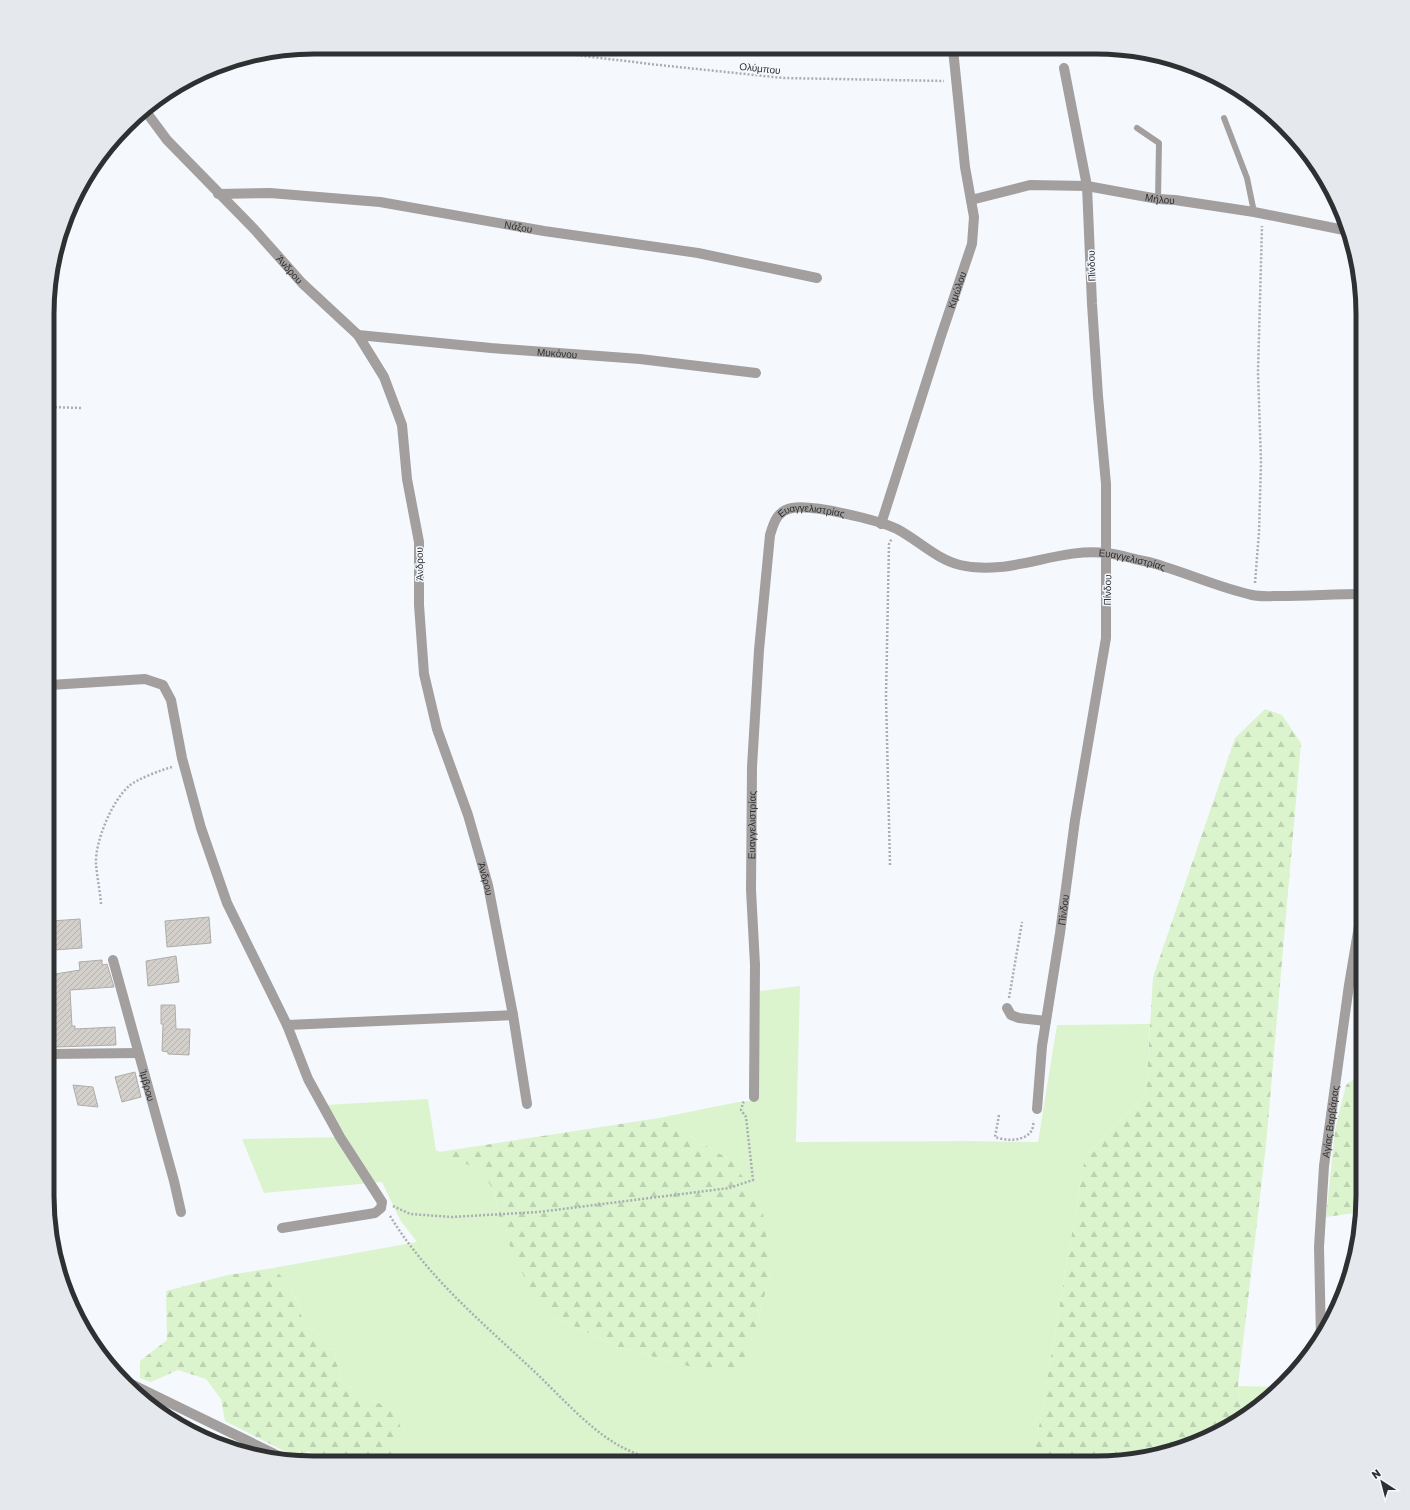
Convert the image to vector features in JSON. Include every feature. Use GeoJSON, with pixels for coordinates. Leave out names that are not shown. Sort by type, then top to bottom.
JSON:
{"type":"FeatureCollection","features":[{"type":"Feature","properties":{"kind":"street","name":"Κιμώλου"},"geometry":{"type":"LineString","coordinates":[[881,524],[972,244],[974,217],[965,167],[953,54]]}},
{"type":"Feature","properties":{"kind":"street","name":"Πίνδου"},"geometry":{"type":"LineString","coordinates":[[1037,1109],[1042,1046],[1060,933],[1075,820],[1106,638],[1106,484],[1098,396],[1087,186],[1064,68]]}},
{"type":"Feature","properties":{"kind":"street","name":"Άνδρου"},"geometry":{"type":"LineString","coordinates":[[148,115],[167,140],[218,194],[256,230],[302,283],[358,335],[384,377],[402,425],[407,479],[419,542],[419,605],[424,674],[437,729],[468,815],[488,885],[513,1015],[528,1104]]}},
{"type":"Feature","properties":{"kind":"street","name":"Μήλου"},"geometry":{"type":"LineString","coordinates":[[971,200],[1030,185],[1087,186],[1158,199],[1175,200],[1258,213],[1341,230]]}},
{"type":"Feature","properties":{"kind":"street","name":"Νάξου"},"geometry":{"type":"LineString","coordinates":[[218,194],[270,193],[380,202],[544,231],[698,253],[817,278]]}},
{"type":"Feature","properties":{"kind":"street","name":"Μυκόνου"},"geometry":{"type":"LineString","coordinates":[[358,335],[491,348],[640,359],[756,373]]}},
{"type":"Feature","properties":{"kind":"street","name":"Ευαγγελιστρίας"},"geometry":{"type":"LineString","coordinates":[[754,1097],[755,965],[751,890],[752,767],[759,650],[770,535],[775,519],[782,511],[792,508],[808,508],[835,512],[881,524],[896,529],[936,555],[959,565],[984,569],[1025,564],[1074,554],[1090,552],[1107,553],[1162,566],[1254,596],[1356,594]]}},
{"type":"Feature","properties":{"kind":"street"},"geometry":{"type":"LineString","coordinates":[[54,685],[145,679],[163,685],[170,700],[200,828],[227,903],[287,1025],[308,1079],[340,1137],[382,1202],[381,1208],[375,1213],[282,1228]]}},
{"type":"Feature","properties":{"kind":"street","name":"Αγίας Βαρβάρας"},"geometry":{"type":"LineString","coordinates":[[1321,1326],[1319,1247],[1324,1166],[1348,985],[1356,941]]}},
{"type":"Feature","properties":{"kind":"street","name":"Ίμβρου"},"geometry":{"type":"LineString","coordinates":[[113,960],[174,1181],[180,1212]]}},
{"type":"Feature","properties":{"kind":"street"},"geometry":{"type":"LineString","coordinates":[[1007,1008],[1011,1015],[1019,1018],[1046,1021]]}},
{"type":"Feature","properties":{"kind":"street"},"geometry":{"type":"LineString","coordinates":[[287,1025],[513,1015]]}},
{"type":"Feature","properties":{"kind":"street"},"geometry":{"type":"LineString","coordinates":[[54,1054],[138,1053]]}},
{"type":"Feature","properties":{"kind":"street"},"geometry":{"type":"LineString","coordinates":[[141,1389],[272,1453]]}},
{"type":"Feature","properties":{"kind":"lane"},"geometry":{"type":"LineString","coordinates":[[1224,118],[1247,178],[1258,213]]}},
{"type":"Feature","properties":{"kind":"lane"},"geometry":{"type":"LineString","coordinates":[[1137,128],[1159,143],[1158,199]]}},
{"type":"Feature","properties":{"kind":"path","name":"Ολύμπου"},"geometry":{"type":"LineString","coordinates":[[567,54],[783,78],[955,81]]}},
{"type":"Feature","properties":{"kind":"path"},"geometry":{"type":"LineString","coordinates":[[1254,596],[1259,532],[1261,462],[1258,372],[1258,213]]}},
{"type":"Feature","properties":{"kind":"path"},"geometry":{"type":"LineString","coordinates":[[54,407],[82,408]]}},
{"type":"Feature","properties":{"kind":"path"},"geometry":{"type":"LineString","coordinates":[[890,865],[886,697],[889,544],[896,529]]}},
{"type":"Feature","properties":{"kind":"path"},"geometry":{"type":"LineString","coordinates":[[101,904],[96,862],[101,832],[114,807],[130,786],[161,770],[184,763]]}},
{"type":"Feature","properties":{"kind":"path"},"geometry":{"type":"LineString","coordinates":[[1007,1008],[1022,922]]}},
{"type":"Feature","properties":{"kind":"path"},"geometry":{"type":"LineString","coordinates":[[382,1202],[410,1214],[452,1217],[538,1212],[729,1188],[753,1180],[746,1117],[741,1110],[742,1103],[754,1097]]}},
{"type":"Feature","properties":{"kind":"path"},"geometry":{"type":"LineString","coordinates":[[998,1115],[995,1137],[1004,1140],[1023,1138],[1031,1131],[1037,1109]]}},
{"type":"Feature","properties":{"kind":"path"},"geometry":{"type":"LineString","coordinates":[[382,1202],[402,1235],[428,1268],[457,1299],[586,1420],[614,1442],[645,1456]]}},
{"type":"Feature","properties":{"kind":"green space"},"geometry":{"type":"Polygon","coordinates":[[[1265,709],[1282,715],[1301,743],[1266,1145],[1238,1386],[1243,1410],[1226,1421],[1195,1436],[1146,1451],[1130,1454],[1096,1456],[1034,1456],[1085,1157],[1146,1094],[1153,977],[1235,738],[1265,709]]]}},
{"type":"Feature","properties":{"kind":"green space"},"geometry":{"type":"Polygon","coordinates":[[[800,986],[796,1142],[1038,1142],[1057,1025],[1150,1024],[1146,1094],[1085,1157],[1034,1456],[389,1456],[396,1411],[365,1397],[341,1381],[332,1345],[304,1324],[296,1299],[283,1278],[273,1268],[417,1242],[400,1220],[382,1182],[264,1193],[242,1139],[345,1137],[326,1105],[428,1099],[436,1150],[480,1170],[495,1192],[500,1224],[554,1317],[621,1348],[695,1368],[739,1368],[755,1331],[771,1272],[732,1161],[659,1118],[738,1102],[757,1100],[760,991],[800,986]]]}},
{"type":"Feature","properties":{"kind":"green space"},"geometry":{"type":"Polygon","coordinates":[[[1356,1078],[1355,1213],[1326,1217],[1335,1130],[1346,1085],[1356,1078]]]}},
{"type":"Feature","properties":{"kind":"green space"},"geometry":{"type":"Polygon","coordinates":[[[659,1118],[732,1161],[762,1206],[771,1272],[755,1331],[740,1368],[695,1368],[621,1348],[554,1317],[527,1283],[500,1224],[495,1192],[480,1170],[439,1152],[659,1118]]]}},
{"type":"Feature","properties":{"kind":"green space"},"geometry":{"type":"Polygon","coordinates":[[[273,1268],[283,1278],[296,1299],[304,1324],[332,1345],[341,1381],[365,1397],[396,1411],[403,1436],[391,1456],[318,1456],[308,1451],[304,1455],[291,1455],[225,1421],[221,1399],[206,1379],[178,1370],[151,1382],[140,1378],[140,1361],[167,1340],[166,1291],[228,1275],[273,1268]]]}},
{"type":"Feature","properties":{"kind":"green space"},"geometry":{"type":"Polygon","coordinates":[[[1238,1386],[1272,1387],[1254,1402],[1243,1410],[1238,1386]]]}},
{"type":"Feature","properties":{"kind":"building"},"geometry":{"type":"Polygon","coordinates":[[[209,917],[211,943],[167,947],[165,921],[209,917]]]}},
{"type":"Feature","properties":{"kind":"building"},"geometry":{"type":"Polygon","coordinates":[[[80,919],[82,948],[54,950],[54,921],[80,919]]]}},
{"type":"Feature","properties":{"kind":"building"},"geometry":{"type":"Polygon","coordinates":[[[176,956],[179,982],[148,986],[146,961],[176,956]]]}},
{"type":"Feature","properties":{"kind":"building"},"geometry":{"type":"Polygon","coordinates":[[[102,960],[102,965],[107,964],[114,987],[70,990],[72,1026],[75,1026],[75,1029],[115,1027],[116,1045],[55,1047],[54,974],[80,970],[79,962],[102,960]]]}},
{"type":"Feature","properties":{"kind":"building"},"geometry":{"type":"Polygon","coordinates":[[[161,1005],[175,1005],[176,1029],[190,1029],[189,1055],[168,1054],[168,1052],[162,1051],[163,1024],[161,1024],[161,1005]]]}},
{"type":"Feature","properties":{"kind":"building"},"geometry":{"type":"Polygon","coordinates":[[[135,1072],[141,1097],[122,1102],[115,1077],[135,1072]]]}},
{"type":"Feature","properties":{"kind":"building"},"geometry":{"type":"Polygon","coordinates":[[[73,1085],[93,1087],[98,1107],[78,1105],[73,1085]]]}}]}
